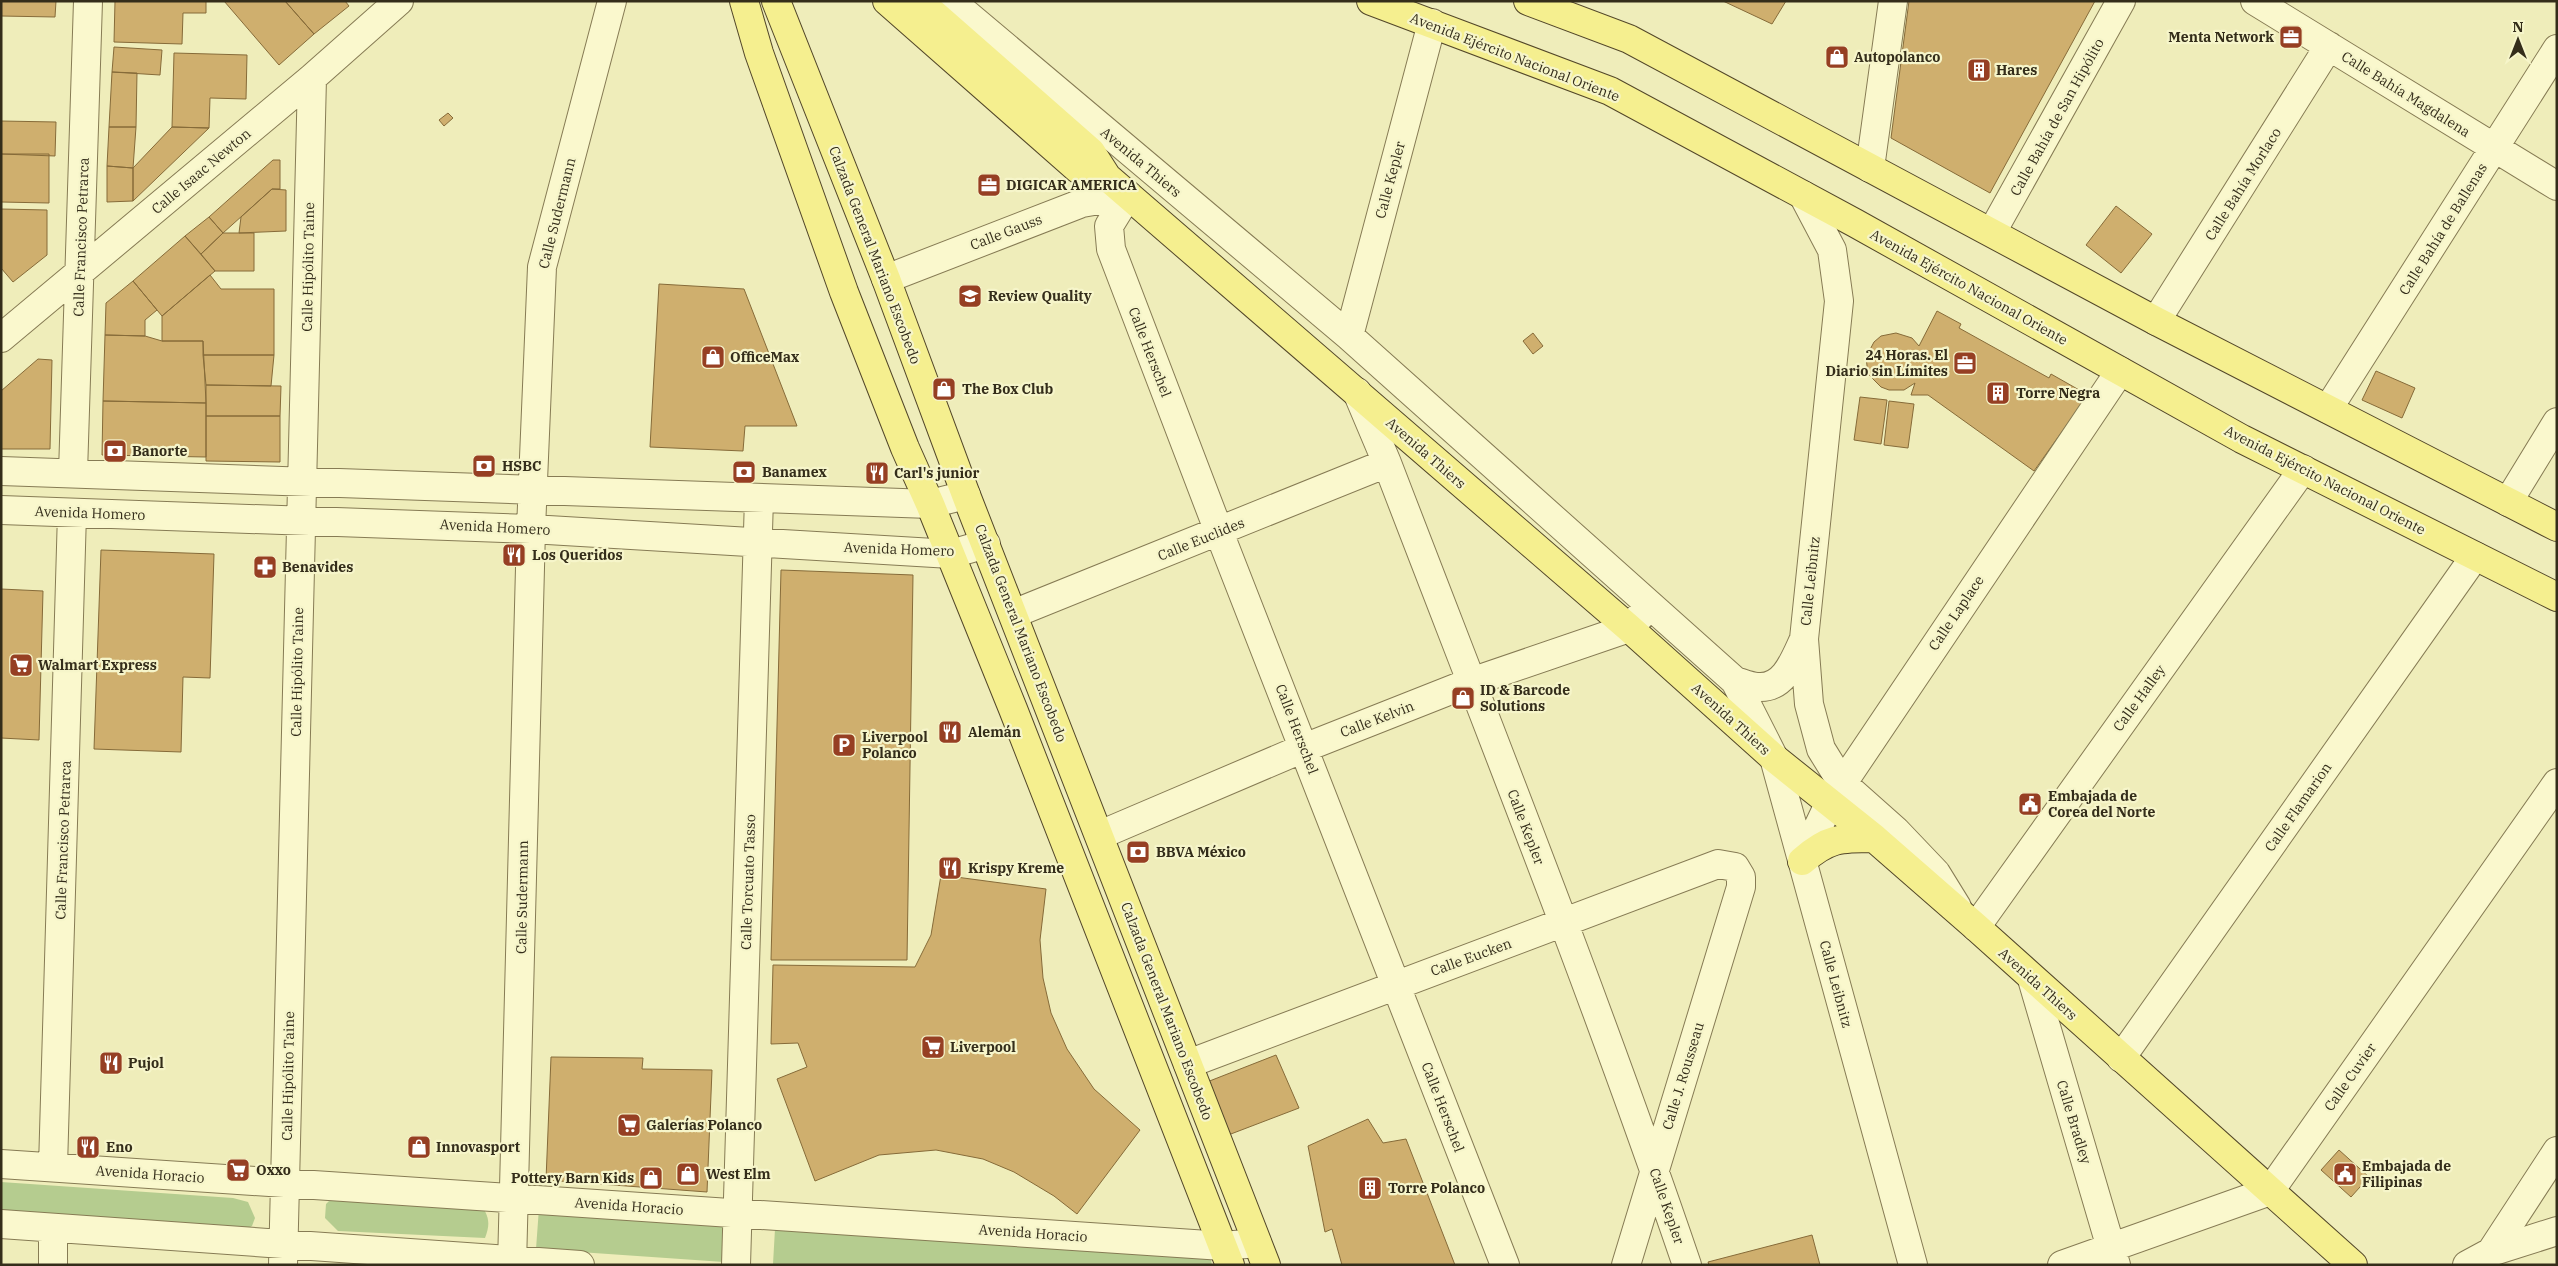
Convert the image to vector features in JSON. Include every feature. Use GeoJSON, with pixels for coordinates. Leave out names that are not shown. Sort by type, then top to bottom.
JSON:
{"type":"FeatureCollection","features":[{"type":"Feature","properties":{"kind":"main road"},"geometry":{"type":"LineString","coordinates":[[744,1],[759,53],[844,292],[905,448],[950,554],[1226,1255]]}},
{"type":"Feature","properties":{"kind":"main road","name":"Calzada General Mariano Escobedo"},"geometry":{"type":"LineString","coordinates":[[776,1],[886,279],[966,495],[1262,1254]]}},
{"type":"Feature","properties":{"kind":"main road"},"geometry":{"type":"LineString","coordinates":[[887,1],[1078,169],[1107,177]]}},
{"type":"Feature","properties":{"kind":"main road"},"geometry":{"type":"LineString","coordinates":[[919,1],[1091,152],[1107,177]]}},
{"type":"Feature","properties":{"kind":"main road","name":"Avenida Ejército Nacional Oriente"},"geometry":{"type":"LineString","coordinates":[[1371,1],[1610,91],[1803,195],[2242,439],[2557,597]]}},
{"type":"Feature","properties":{"kind":"main road"},"geometry":{"type":"LineString","coordinates":[[1528,1],[1629,39],[2156,321],[2557,527]]}},
{"type":"Feature","properties":{"kind":"main road","name":"Avenida Thiers"},"geometry":{"type":"LineString","coordinates":[[1107,177],[1629,628],[1774,758],[1836,793],[1874,838],[2353,1265]]}},
{"type":"Feature","properties":{"kind":"main road"},"geometry":{"type":"LineString","coordinates":[[1802,861],[1830,841],[1842,838],[1874,838]]}},
{"type":"Feature","properties":{"kind":"street","name":"Calle Francisco Petrarca"},"geometry":{"type":"LineString","coordinates":[[73,473],[88,1]]}},
{"type":"Feature","properties":{"kind":"street","name":"Calle Isaac Newton"},"geometry":{"type":"LineString","coordinates":[[1,338],[312,78],[399,1]]}},
{"type":"Feature","properties":{"kind":"street","name":"Calle Sudermann"},"geometry":{"type":"LineString","coordinates":[[512,1262],[531,529],[542,268],[612,1]]}},
{"type":"Feature","properties":{"kind":"street","name":"Avenida Thiers"},"geometry":{"type":"LineString","coordinates":[[951,1],[1348,336],[1651,604],[1735,681]]}},
{"type":"Feature","properties":{"kind":"street"},"geometry":{"type":"LineString","coordinates":[[1870,168],[1893,1]]}},
{"type":"Feature","properties":{"kind":"street","name":"Calle Bahía de San Hipólito"},"geometry":{"type":"LineString","coordinates":[[1992,232],[2121,1]]}},
{"type":"Feature","properties":{"kind":"street","name":"Calle Bahía Magdalena"},"geometry":{"type":"LineString","coordinates":[[2256,1],[2557,186]]}},
{"type":"Feature","properties":{"kind":"street","name":"Calle Kepler"},"geometry":{"type":"LineString","coordinates":[[1348,336],[1432,23]]}},
{"type":"Feature","properties":{"kind":"street","name":"Calle Bahía Morlaco"},"geometry":{"type":"LineString","coordinates":[[2156,321],[2329,46]]}},
{"type":"Feature","properties":{"kind":"street","name":"Calle Bahía de Ballenas"},"geometry":{"type":"LineString","coordinates":[[2328,409],[2557,49]]}},
{"type":"Feature","properties":{"kind":"street","name":"Calle Hipólito Taine"},"geometry":{"type":"LineString","coordinates":[[283,1254],[312,78]]}},
{"type":"Feature","properties":{"kind":"street","name":"Calle Gauss"},"geometry":{"type":"LineString","coordinates":[[886,279],[1082,202],[1128,195]]}},
{"type":"Feature","properties":{"kind":"street","name":"Calle Herschel"},"geometry":{"type":"LineString","coordinates":[[1128,195],[1109,226],[1111,249],[1219,532],[1505,1265]]}},
{"type":"Feature","properties":{"kind":"street","name":"Calle Leibnitz"},"geometry":{"type":"LineString","coordinates":[[1803,195],[1832,250],[1839,301],[1804,639],[1809,704],[1821,749],[1836,793],[1896,831],[1936,873],[1970,923]]}},
{"type":"Feature","properties":{"kind":"street","name":"Calle Laplace"},"geometry":{"type":"LineString","coordinates":[[1802,861],[1836,793],[2120,371]]}},
{"type":"Feature","properties":{"kind":"street","name":"Calle Kepler"},"geometry":{"type":"LineString","coordinates":[[1357,392],[1387,463],[1471,682],[1654,1169],[1687,1265]]}},
{"type":"Feature","properties":{"kind":"street"},"geometry":{"type":"LineString","coordinates":[[2508,502],[2557,422]]}},
{"type":"Feature","properties":{"kind":"street","name":"Calle Euclides"},"geometry":{"type":"LineString","coordinates":[[1013,614],[1387,463]]}},
{"type":"Feature","properties":{"kind":"street","name":"Calle Halley"},"geometry":{"type":"LineString","coordinates":[[1970,923],[2303,470]]}},
{"type":"Feature","properties":{"kind":"street"},"geometry":{"type":"LineString","coordinates":[[1,471],[930,504],[966,495]]}},
{"type":"Feature","properties":{"kind":"street","name":"Calle Torcuato Tasso"},"geometry":{"type":"LineString","coordinates":[[736,1265],[759,498]]}},
{"type":"Feature","properties":{"kind":"street","name":"Avenida Homero"},"geometry":{"type":"LineString","coordinates":[[1,510],[300,519],[531,529],[950,554],[986,544]]}},
{"type":"Feature","properties":{"kind":"street","name":"Calle Francisco Petrarca"},"geometry":{"type":"LineString","coordinates":[[54,1167],[72,513]]}},
{"type":"Feature","properties":{"kind":"street","name":"Calle Flamarion"},"geometry":{"type":"LineString","coordinates":[[2121,1058],[2475,556]]}},
{"type":"Feature","properties":{"kind":"street","name":"Calle Kelvin"},"geometry":{"type":"LineString","coordinates":[[1100,835],[1304,748],[1471,682],[1629,628],[1651,604]]}},
{"type":"Feature","properties":{"kind":"street"},"geometry":{"type":"LineString","coordinates":[[1735,681],[1758,687],[1768,687],[1777,682],[1791,668],[1804,639]]}},
{"type":"Feature","properties":{"kind":"street","name":"Calle Leibnitz"},"geometry":{"type":"LineString","coordinates":[[1735,681],[1774,758],[1913,1265]]}},
{"type":"Feature","properties":{"kind":"street","name":"Calle Cuvier"},"geometry":{"type":"LineString","coordinates":[[2270,1191],[2557,783]]}},
{"type":"Feature","properties":{"kind":"street","name":"Calle Eucken"},"geometry":{"type":"LineString","coordinates":[[1188,1064],[1718,864],[1735,867],[1741,877],[1741,887]]}},
{"type":"Feature","properties":{"kind":"street","name":"Calle J. Rousseau"},"geometry":{"type":"LineString","coordinates":[[1626,1265],[1741,887]]}},
{"type":"Feature","properties":{"kind":"street","name":"Calle Bradley"},"geometry":{"type":"LineString","coordinates":[[2032,979],[2114,1256]]}},
{"type":"Feature","properties":{"kind":"street"},"geometry":{"type":"LineString","coordinates":[[2491,1252],[2557,1151]]}},
{"type":"Feature","properties":{"kind":"street","name":"Avenida Horacio"},"geometry":{"type":"LineString","coordinates":[[1,1164],[738,1213],[1226,1255],[1262,1254]]}},
{"type":"Feature","properties":{"kind":"street"},"geometry":{"type":"LineString","coordinates":[[2062,1265],[2114,1256],[2270,1191]]}},
{"type":"Feature","properties":{"kind":"street"},"geometry":{"type":"LineString","coordinates":[[1,1224],[53,1228],[283,1254],[580,1265]]}},
{"type":"Feature","properties":{"kind":"street"},"geometry":{"type":"LineString","coordinates":[[52,1265],[53,1228]]}},
{"type":"Feature","properties":{"kind":"street"},"geometry":{"type":"LineString","coordinates":[[2467,1265],[2491,1252],[2557,1232]]}},
{"type":"Feature","properties":{"kind":"green space"},"geometry":{"type":"Polygon","coordinates":[[[1,1182],[233,1198],[248,1202],[255,1218],[252,1226],[242,1231],[1,1217],[1,1182]]]}},
{"type":"Feature","properties":{"kind":"green space"},"geometry":{"type":"Polygon","coordinates":[[[332,1198],[478,1202],[487,1215],[488,1228],[485,1238],[338,1231],[325,1218],[326,1204],[332,1198]]]}},
{"type":"Feature","properties":{"kind":"green space"},"geometry":{"type":"Polygon","coordinates":[[[539,1208],[724,1224],[724,1262],[536,1249],[539,1208]]]}},
{"type":"Feature","properties":{"kind":"green space"},"geometry":{"type":"Polygon","coordinates":[[[775,1229],[1210,1255],[1212,1265],[773,1264],[775,1229]]]}},
{"type":"Feature","properties":{"kind":"building"},"geometry":{"type":"Polygon","coordinates":[[[1,1],[56,1],[55,17],[1,16],[1,1]]]}},
{"type":"Feature","properties":{"kind":"building"},"geometry":{"type":"Polygon","coordinates":[[[115,1],[206,1],[206,13],[183,13],[182,44],[114,42],[115,1]]]}},
{"type":"Feature","properties":{"kind":"building"},"geometry":{"type":"Polygon","coordinates":[[[224,1],[285,1],[314,34],[279,65],[224,1]]]}},
{"type":"Feature","properties":{"kind":"building"},"geometry":{"type":"Polygon","coordinates":[[[285,1],[345,1],[349,6],[314,34],[285,1]]]}},
{"type":"Feature","properties":{"kind":"building"},"geometry":{"type":"Polygon","coordinates":[[[1723,1],[1786,1],[1772,24],[1723,1]]]}},
{"type":"Feature","properties":{"kind":"building","name":"Hares"},"geometry":{"type":"Polygon","coordinates":[[[1909,1],[2095,1],[1990,193],[1891,138],[1909,1]]]}},
{"type":"Feature","properties":{"kind":"building"},"geometry":{"type":"Polygon","coordinates":[[[114,47],[162,50],[160,75],[112,72],[114,47]]]}},
{"type":"Feature","properties":{"kind":"building"},"geometry":{"type":"Polygon","coordinates":[[[174,53],[247,55],[246,99],[210,98],[209,128],[172,127],[174,53]]]}},
{"type":"Feature","properties":{"kind":"building"},"geometry":{"type":"Polygon","coordinates":[[[112,72],[137,73],[136,127],[109,127],[112,72]]]}},
{"type":"Feature","properties":{"kind":"building"},"geometry":{"type":"Polygon","coordinates":[[[448,113],[453,118],[444,126],[439,120],[448,113]]]}},
{"type":"Feature","properties":{"kind":"building"},"geometry":{"type":"Polygon","coordinates":[[[1,121],[56,122],[55,156],[1,154],[1,121]]]}},
{"type":"Feature","properties":{"kind":"building"},"geometry":{"type":"Polygon","coordinates":[[[109,127],[136,127],[133,168],[107,166],[109,127]]]}},
{"type":"Feature","properties":{"kind":"building"},"geometry":{"type":"Polygon","coordinates":[[[172,127],[209,128],[133,201],[133,168],[172,127]]]}},
{"type":"Feature","properties":{"kind":"building"},"geometry":{"type":"Polygon","coordinates":[[[1,154],[49,154],[49,203],[1,202],[1,154]]]}},
{"type":"Feature","properties":{"kind":"building"},"geometry":{"type":"Polygon","coordinates":[[[273,160],[280,160],[280,189],[272,189],[223,233],[209,217],[273,160]]]}},
{"type":"Feature","properties":{"kind":"building"},"geometry":{"type":"Polygon","coordinates":[[[107,166],[133,168],[133,201],[107,202],[107,166]]]}},
{"type":"Feature","properties":{"kind":"building"},"geometry":{"type":"Polygon","coordinates":[[[272,189],[286,190],[286,231],[239,233],[241,217],[272,189]]]}},
{"type":"Feature","properties":{"kind":"building"},"geometry":{"type":"Polygon","coordinates":[[[2116,206],[2152,234],[2121,273],[2086,245],[2116,206]]]}},
{"type":"Feature","properties":{"kind":"building"},"geometry":{"type":"Polygon","coordinates":[[[1,209],[47,210],[47,255],[13,282],[1,268],[1,209]]]}},
{"type":"Feature","properties":{"kind":"building"},"geometry":{"type":"Polygon","coordinates":[[[209,217],[223,233],[201,254],[185,236],[209,217]]]}},
{"type":"Feature","properties":{"kind":"building"},"geometry":{"type":"Polygon","coordinates":[[[223,233],[254,233],[254,271],[215,271],[201,254],[223,233]]]}},
{"type":"Feature","properties":{"kind":"building"},"geometry":{"type":"Polygon","coordinates":[[[185,236],[215,271],[162,316],[133,281],[185,236]]]}},
{"type":"Feature","properties":{"kind":"building"},"geometry":{"type":"Polygon","coordinates":[[[210,275],[221,289],[274,289],[274,355],[203,355],[203,341],[162,341],[162,316],[210,275]]]}},
{"type":"Feature","properties":{"kind":"building"},"geometry":{"type":"Polygon","coordinates":[[[133,281],[157,310],[145,320],[145,336],[105,335],[106,303],[133,281]]]}},
{"type":"Feature","properties":{"kind":"building","name":"OfficeMax"},"geometry":{"type":"Polygon","coordinates":[[[659,284],[744,289],[797,426],[745,426],[743,451],[650,447],[659,284]]]}},
{"type":"Feature","properties":{"kind":"building","name":"Torre Negra"},"geometry":{"type":"Polygon","coordinates":[[[1937,311],[1961,324],[1959,328],[2049,378],[2051,374],[2088,395],[2034,471],[1928,395],[1911,395],[1915,383],[1904,390],[1889,390],[1881,387],[1868,374],[1866,357],[1874,342],[1881,336],[1896,333],[1912,338],[1919,346],[1937,311]]]}},
{"type":"Feature","properties":{"kind":"building"},"geometry":{"type":"Polygon","coordinates":[[[1533,333],[1543,346],[1533,354],[1523,341],[1533,333]]]}},
{"type":"Feature","properties":{"kind":"building"},"geometry":{"type":"Polygon","coordinates":[[[105,335],[145,336],[162,341],[203,341],[206,403],[103,401],[105,335]]]}},
{"type":"Feature","properties":{"kind":"building"},"geometry":{"type":"Polygon","coordinates":[[[203,355],[274,355],[271,386],[206,385],[203,355]]]}},
{"type":"Feature","properties":{"kind":"building"},"geometry":{"type":"Polygon","coordinates":[[[38,359],[52,360],[50,449],[1,449],[1,391],[38,359]]]}},
{"type":"Feature","properties":{"kind":"building"},"geometry":{"type":"Polygon","coordinates":[[[2376,371],[2415,388],[2402,418],[2362,400],[2376,371]]]}},
{"type":"Feature","properties":{"kind":"building"},"geometry":{"type":"Polygon","coordinates":[[[206,385],[281,386],[280,416],[206,416],[206,385]]]}},
{"type":"Feature","properties":{"kind":"building"},"geometry":{"type":"Polygon","coordinates":[[[1860,397],[1887,400],[1881,444],[1854,440],[1860,397]]]}},
{"type":"Feature","properties":{"kind":"building"},"geometry":{"type":"Polygon","coordinates":[[[103,401],[206,403],[206,457],[102,455],[103,401]]]}},
{"type":"Feature","properties":{"kind":"building"},"geometry":{"type":"Polygon","coordinates":[[[1889,401],[1914,404],[1908,448],[1884,445],[1889,401]]]}},
{"type":"Feature","properties":{"kind":"building"},"geometry":{"type":"Polygon","coordinates":[[[206,416],[280,416],[280,462],[206,461],[206,416]]]}},
{"type":"Feature","properties":{"kind":"building"},"geometry":{"type":"Polygon","coordinates":[[[101,550],[214,554],[210,678],[183,677],[181,752],[94,749],[101,550]]]}},
{"type":"Feature","properties":{"kind":"building","name":"Liverpool Polanco"},"geometry":{"type":"Polygon","coordinates":[[[781,570],[913,575],[907,960],[771,960],[781,570]]]}},
{"type":"Feature","properties":{"kind":"building","name":"Walmart Express"},"geometry":{"type":"Polygon","coordinates":[[[1,589],[43,591],[39,740],[1,738],[1,589]]]}},
{"type":"Feature","properties":{"kind":"building","name":"Liverpool"},"geometry":{"type":"Polygon","coordinates":[[[941,875],[1046,889],[1040,940],[1043,978],[1051,1013],[1067,1049],[1094,1089],[1140,1130],[1077,1214],[1054,1196],[1014,1172],[983,1159],[936,1150],[879,1155],[815,1181],[777,1079],[807,1067],[798,1043],[771,1044],[773,965],[915,967],[931,935],[941,875]]]}},
{"type":"Feature","properties":{"kind":"building"},"geometry":{"type":"Polygon","coordinates":[[[1276,1055],[1299,1108],[1223,1137],[1207,1082],[1276,1055]]]}},
{"type":"Feature","properties":{"kind":"building","name":"Galerías Polanco"},"geometry":{"type":"Polygon","coordinates":[[[551,1057],[643,1058],[642,1069],[712,1070],[707,1192],[546,1180],[551,1057]]]}},
{"type":"Feature","properties":{"kind":"building","name":"Torre Polanco"},"geometry":{"type":"Polygon","coordinates":[[[1368,1119],[1383,1143],[1406,1139],[1455,1265],[1342,1265],[1332,1229],[1325,1232],[1308,1146],[1368,1119]]]}},
{"type":"Feature","properties":{"kind":"building","name":"Embajada de Filipinas"},"geometry":{"type":"Polygon","coordinates":[[[2339,1150],[2369,1177],[2351,1197],[2321,1170],[2339,1150]]]}},
{"type":"Feature","properties":{"kind":"building"},"geometry":{"type":"Polygon","coordinates":[[[1812,1235],[1820,1265],[1709,1265],[1708,1262],[1812,1235]]]}},
{"type":"Feature","properties":{"kind":"place","name":"Menta Network"},"geometry":{"type":"Point","coordinates":[2291,37]}},
{"type":"Feature","properties":{"kind":"place","name":"Autopolanco"},"geometry":{"type":"Point","coordinates":[1837,57]}},
{"type":"Feature","properties":{"kind":"place","name":"Hares"},"geometry":{"type":"Point","coordinates":[1979,70]}},
{"type":"Feature","properties":{"kind":"place","name":"DIGICAR AMERICA"},"geometry":{"type":"Point","coordinates":[989,185]}},
{"type":"Feature","properties":{"kind":"place","name":"Review Quality"},"geometry":{"type":"Point","coordinates":[970,296]}},
{"type":"Feature","properties":{"kind":"place","name":"OfficeMax"},"geometry":{"type":"Point","coordinates":[713,357]}},
{"type":"Feature","properties":{"kind":"place","name":"24 Horas. El Diario sin Límites"},"geometry":{"type":"Point","coordinates":[1965,363]}},
{"type":"Feature","properties":{"kind":"place","name":"The Box Club"},"geometry":{"type":"Point","coordinates":[944,389]}},
{"type":"Feature","properties":{"kind":"place","name":"Torre Negra"},"geometry":{"type":"Point","coordinates":[1998,393]}},
{"type":"Feature","properties":{"kind":"place","name":"Banorte"},"geometry":{"type":"Point","coordinates":[115,451]}},
{"type":"Feature","properties":{"kind":"place","name":"HSBC"},"geometry":{"type":"Point","coordinates":[484,466]}},
{"type":"Feature","properties":{"kind":"place","name":"Banamex"},"geometry":{"type":"Point","coordinates":[744,472]}},
{"type":"Feature","properties":{"kind":"place","name":"Carl's junior"},"geometry":{"type":"Point","coordinates":[877,473]}},
{"type":"Feature","properties":{"kind":"place","name":"Los Queridos"},"geometry":{"type":"Point","coordinates":[514,555]}},
{"type":"Feature","properties":{"kind":"place","name":"Benavides"},"geometry":{"type":"Point","coordinates":[265,567]}},
{"type":"Feature","properties":{"kind":"place","name":"Walmart Express"},"geometry":{"type":"Point","coordinates":[21,665]}},
{"type":"Feature","properties":{"kind":"place","name":"ID & Barcode Solutions"},"geometry":{"type":"Point","coordinates":[1463,698]}},
{"type":"Feature","properties":{"kind":"place","name":"Alemán"},"geometry":{"type":"Point","coordinates":[950,732]}},
{"type":"Feature","properties":{"kind":"place","name":"Liverpool Polanco"},"geometry":{"type":"Point","coordinates":[844,745]}},
{"type":"Feature","properties":{"kind":"place","name":"Embajada de Corea del Norte"},"geometry":{"type":"Point","coordinates":[2030,804]}},
{"type":"Feature","properties":{"kind":"place","name":"BBVA México"},"geometry":{"type":"Point","coordinates":[1138,852]}},
{"type":"Feature","properties":{"kind":"place","name":"Krispy Kreme"},"geometry":{"type":"Point","coordinates":[950,868]}},
{"type":"Feature","properties":{"kind":"place","name":"Liverpool"},"geometry":{"type":"Point","coordinates":[933,1047]}},
{"type":"Feature","properties":{"kind":"place","name":"Pujol"},"geometry":{"type":"Point","coordinates":[111,1063]}},
{"type":"Feature","properties":{"kind":"place","name":"Galerías Polanco"},"geometry":{"type":"Point","coordinates":[629,1125]}},
{"type":"Feature","properties":{"kind":"place","name":"Eno"},"geometry":{"type":"Point","coordinates":[88,1147]}},
{"type":"Feature","properties":{"kind":"place","name":"Innovasport"},"geometry":{"type":"Point","coordinates":[419,1147]}},
{"type":"Feature","properties":{"kind":"place","name":"Oxxo"},"geometry":{"type":"Point","coordinates":[238,1170]}},
{"type":"Feature","properties":{"kind":"place","name":"West Elm"},"geometry":{"type":"Point","coordinates":[688,1174]}},
{"type":"Feature","properties":{"kind":"place","name":"Embajada de Filipinas"},"geometry":{"type":"Point","coordinates":[2345,1174]}},
{"type":"Feature","properties":{"kind":"place","name":"Pottery Barn Kids"},"geometry":{"type":"Point","coordinates":[651,1178]}},
{"type":"Feature","properties":{"kind":"place","name":"Torre Polanco"},"geometry":{"type":"Point","coordinates":[1370,1188]}}]}
